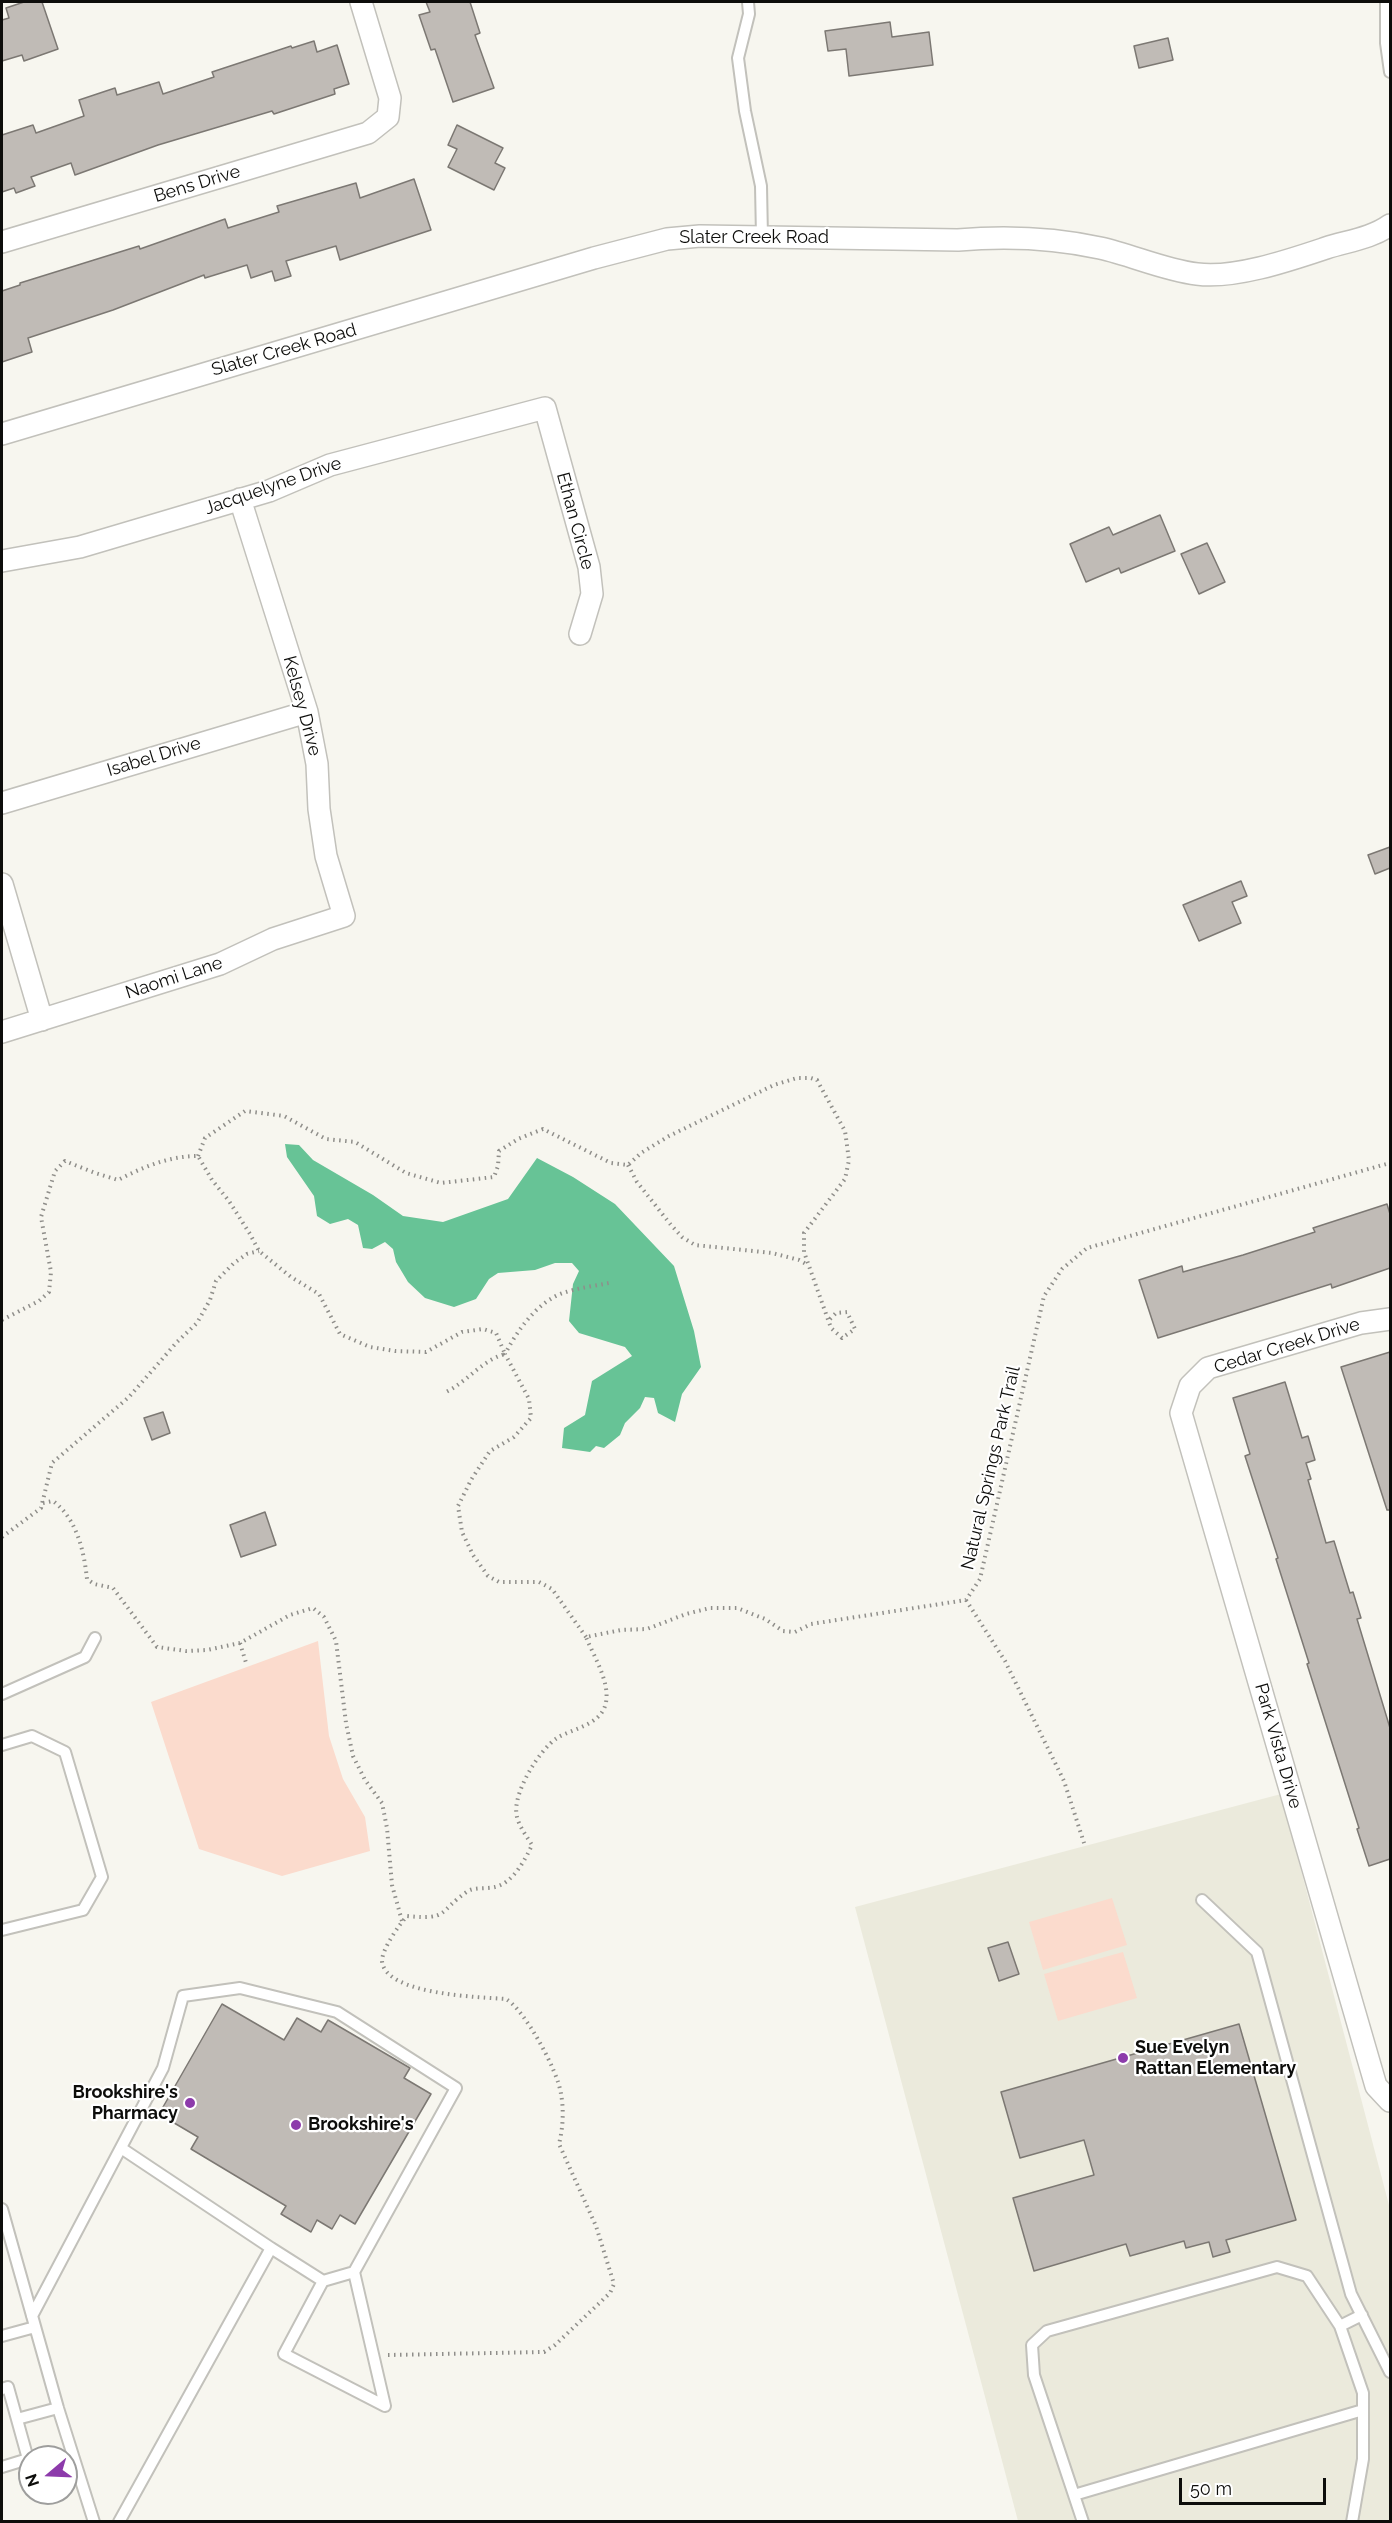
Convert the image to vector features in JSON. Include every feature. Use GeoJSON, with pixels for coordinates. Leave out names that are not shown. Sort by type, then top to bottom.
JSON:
{"type":"FeatureCollection","features":[{"type":"Feature","properties":{"kind":"street","name":"Bens Drive"},"geometry":{"type":"LineString","coordinates":[[2,242],[368,133],[388,117],[390,98],[361,2]]}},
{"type":"Feature","properties":{"kind":"street","name":"Slater Creek Road"},"geometry":{"type":"LineString","coordinates":[[2,434],[582,261],[667,239],[700,236],[958,240],[998,237],[1099,248],[1177,270],[1216,275],[1241,271],[1387,231]]}},
{"type":"Feature","properties":{"kind":"street","name":"Jacquelyne Drive"},"geometry":{"type":"LineString","coordinates":[[2,561],[80,547],[269,491],[330,465],[545,408]]}},
{"type":"Feature","properties":{"kind":"street","name":"Ethan Circle"},"geometry":{"type":"LineString","coordinates":[[545,408],[589,567],[592,594],[580,634]]}},
{"type":"Feature","properties":{"kind":"street","name":"Kelsey Drive"},"geometry":{"type":"LineString","coordinates":[[240,499],[307,712],[317,764],[319,809],[326,856],[344,916]]}},
{"type":"Feature","properties":{"kind":"street","name":"Isabel Drive"},"geometry":{"type":"LineString","coordinates":[[2,802],[307,712]]}},
{"type":"Feature","properties":{"kind":"street"},"geometry":{"type":"LineString","coordinates":[[2,884],[42,1020]]}},
{"type":"Feature","properties":{"kind":"street","name":"Naomi Lane"},"geometry":{"type":"LineString","coordinates":[[2,1032],[220,964],[273,939],[344,916]]}},
{"type":"Feature","properties":{"kind":"street","name":"Cedar Creek Drive"},"geometry":{"type":"LineString","coordinates":[[1190,1386],[1208,1368],[1361,1323],[1390,1319]]}},
{"type":"Feature","properties":{"kind":"street","name":"Park Vista Drive"},"geometry":{"type":"LineString","coordinates":[[1190,1386],[1181,1413],[1377,2086],[1390,2101]]}},
{"type":"Feature","properties":{"kind":"lane"},"geometry":{"type":"LineString","coordinates":[[748,2],[749,14],[738,58],[745,111],[761,186],[762,237]]}},
{"type":"Feature","properties":{"kind":"lane"},"geometry":{"type":"LineString","coordinates":[[1386,2],[1386,43],[1390,72]]}},
{"type":"Feature","properties":{"kind":"lane"},"geometry":{"type":"LineString","coordinates":[[2,1694],[85,1657],[95,1638]]}},
{"type":"Feature","properties":{"kind":"lane"},"geometry":{"type":"LineString","coordinates":[[2,1745],[32,1736],[65,1752],[102,1877],[82,1910],[2,1930]]}},
{"type":"Feature","properties":{"kind":"lane"},"geometry":{"type":"LineString","coordinates":[[1202,1900],[1257,1952],[1351,2294],[1390,2372]]}},
{"type":"Feature","properties":{"kind":"lane"},"geometry":{"type":"LineString","coordinates":[[2,2336],[34,2322],[163,2068],[183,1996],[240,1988],[337,2012],[456,2088],[354,2272],[385,2406],[284,2354],[323,2281],[354,2272]]}},
{"type":"Feature","properties":{"kind":"lane"},"geometry":{"type":"LineString","coordinates":[[121,2148],[323,2281]]}},
{"type":"Feature","properties":{"kind":"lane"},"geometry":{"type":"LineString","coordinates":[[2,2209],[58,2408],[94,2522]]}},
{"type":"Feature","properties":{"kind":"lane"},"geometry":{"type":"LineString","coordinates":[[119,2522],[271,2248]]}},
{"type":"Feature","properties":{"kind":"lane"},"geometry":{"type":"LineString","coordinates":[[1083,2522],[1034,2375],[1032,2345],[1047,2331],[1277,2267],[1307,2276],[1340,2326],[1363,2393],[1363,2459],[1352,2522]]}},
{"type":"Feature","properties":{"kind":"lane"},"geometry":{"type":"LineString","coordinates":[[1340,2326],[1362,2315]]}},
{"type":"Feature","properties":{"kind":"lane"},"geometry":{"type":"LineString","coordinates":[[2,2388],[8,2386],[28,2459],[2,2467]]}},
{"type":"Feature","properties":{"kind":"lane"},"geometry":{"type":"LineString","coordinates":[[17,2419],[58,2408]]}},
{"type":"Feature","properties":{"kind":"lane"},"geometry":{"type":"LineString","coordinates":[[1074,2495],[1363,2410]]}},
{"type":"Feature","properties":{"kind":"path"},"geometry":{"type":"LineString","coordinates":[[198,1156],[205,1138],[245,1111],[284,1116],[326,1139],[355,1142],[406,1173],[441,1183],[494,1177],[498,1166],[499,1151],[543,1129],[611,1163],[628,1165],[641,1153],[669,1136],[774,1085],[797,1078],[811,1078],[817,1080],[845,1131],[849,1160],[845,1179],[804,1233],[804,1252],[831,1328],[842,1338],[855,1329],[848,1312],[836,1313],[829,1320]]}},
{"type":"Feature","properties":{"kind":"path"},"geometry":{"type":"LineString","coordinates":[[2,1320],[49,1292],[51,1272],[40,1217],[55,1171],[65,1161],[118,1179],[147,1165],[187,1156],[198,1156]]}},
{"type":"Feature","properties":{"kind":"path"},"geometry":{"type":"LineString","coordinates":[[198,1156],[212,1180],[235,1209],[259,1251],[291,1277],[319,1294],[340,1334],[353,1341],[395,1351],[426,1352],[462,1332],[483,1329],[496,1334],[529,1399],[531,1418],[514,1437],[490,1451],[471,1480],[458,1506],[462,1532],[473,1555],[488,1576],[499,1582],[539,1582],[552,1589],[586,1637],[607,1689],[605,1708],[590,1723],[557,1738],[540,1754],[517,1798],[517,1817],[532,1845],[525,1859],[507,1881],[497,1886],[470,1890],[442,1916],[427,1918],[406,1916],[382,1958],[384,1968],[392,1978],[435,1993],[506,1999],[514,2004],[541,2045],[561,2092],[562,2130],[559,2144],[596,2226],[614,2284],[609,2293],[555,2345],[544,2352],[374,2357]]}},
{"type":"Feature","properties":{"kind":"path","name":"Natural Springs Park Trail"},"geometry":{"type":"LineString","coordinates":[[966,1600],[980,1579],[1044,1296],[1062,1269],[1087,1248],[1390,1164]]}},
{"type":"Feature","properties":{"kind":"path"},"geometry":{"type":"LineString","coordinates":[[628,1165],[670,1225],[682,1237],[695,1245],[772,1253],[799,1260],[808,1265]]}},
{"type":"Feature","properties":{"kind":"path"},"geometry":{"type":"LineString","coordinates":[[2,1537],[41,1508],[52,1463],[129,1397],[177,1342],[197,1323],[210,1300],[216,1281],[234,1263],[247,1254],[259,1251]]}},
{"type":"Feature","properties":{"kind":"path"},"geometry":{"type":"LineString","coordinates":[[446,1392],[463,1383],[476,1369],[493,1358],[505,1354],[514,1338],[541,1306],[561,1294],[609,1282]]}},
{"type":"Feature","properties":{"kind":"path"},"geometry":{"type":"LineString","coordinates":[[43,1503],[53,1501],[63,1509],[85,1555],[87,1579],[94,1584],[113,1588],[157,1647],[186,1651],[207,1650],[240,1643],[290,1615],[313,1608],[324,1617],[336,1641],[346,1723],[353,1756],[365,1780],[382,1803],[387,1828],[392,1885],[402,1921]]}},
{"type":"Feature","properties":{"kind":"path"},"geometry":{"type":"LineString","coordinates":[[586,1637],[621,1630],[647,1629],[686,1614],[710,1608],[737,1608],[765,1619],[783,1631],[795,1632],[811,1624],[966,1600],[1005,1661],[1064,1781],[1085,1846]]}},
{"type":"Feature","properties":{"kind":"path"},"geometry":{"type":"LineString","coordinates":[[240,1643],[247,1666]]}},
{"type":"Feature","properties":{"kind":"shaded area"},"geometry":{"type":"Polygon","coordinates":[[[285,1144],[299,1145],[313,1160],[373,1195],[403,1216],[443,1222],[508,1199],[537,1158],[573,1177],[615,1204],[674,1266],[694,1331],[701,1367],[682,1394],[675,1422],[658,1413],[654,1398],[645,1397],[640,1408],[625,1423],[620,1435],[604,1448],[596,1446],[590,1452],[562,1448],[564,1428],[585,1415],[592,1381],[632,1356],[625,1347],[579,1333],[569,1321],[573,1284],[579,1271],[572,1263],[555,1263],[535,1270],[498,1273],[489,1279],[476,1299],[454,1307],[425,1298],[408,1282],[396,1262],[393,1249],[385,1242],[372,1249],[363,1248],[358,1225],[348,1219],[330,1224],[317,1216],[314,1196],[287,1157],[285,1144]]]}},
{"type":"Feature","properties":{"kind":"shaded area"},"geometry":{"type":"Polygon","coordinates":[[[318,1641],[329,1736],[343,1779],[365,1817],[370,1851],[282,1876],[199,1849],[151,1702],[318,1641]]]}},
{"type":"Feature","properties":{"kind":"shaded area","name":"Sue Evelyn Rattan Elementary"},"geometry":{"type":"Polygon","coordinates":[[[1281,1794],[1390,2209],[1390,2521],[1018,2521],[855,1907],[1281,1794]]]}},
{"type":"Feature","properties":{"kind":"shaded area"},"geometry":{"type":"Polygon","coordinates":[[[1112,1898],[1127,1945],[1043,1970],[1029,1922],[1112,1898]]]}},
{"type":"Feature","properties":{"kind":"shaded area"},"geometry":{"type":"Polygon","coordinates":[[[1123,1952],[1137,1998],[1058,2021],[1044,1974],[1123,1952]]]}},
{"type":"Feature","properties":{"kind":"building"},"geometry":{"type":"Polygon","coordinates":[[[24,2],[42,2],[58,49],[24,61],[22,55],[2,61],[2,20],[9,18],[6,8],[24,2]]]}},
{"type":"Feature","properties":{"kind":"building"},"geometry":{"type":"Polygon","coordinates":[[[426,2],[470,2],[480,33],[475,35],[494,88],[453,102],[435,49],[431,50],[419,15],[430,12],[426,2]]]}},
{"type":"Feature","properties":{"kind":"building"},"geometry":{"type":"Polygon","coordinates":[[[890,22],[892,37],[929,32],[933,65],[849,76],[846,49],[828,51],[825,31],[890,22]]]}},
{"type":"Feature","properties":{"kind":"building"},"geometry":{"type":"Polygon","coordinates":[[[1168,38],[1173,60],[1139,68],[1134,46],[1168,38]]]}},
{"type":"Feature","properties":{"kind":"building"},"geometry":{"type":"Polygon","coordinates":[[[314,41],[317,52],[337,45],[349,84],[334,89],[335,94],[274,114],[272,111],[158,145],[75,175],[71,163],[31,177],[35,186],[16,193],[14,188],[2,192],[2,135],[33,125],[36,133],[84,116],[79,100],[115,88],[117,95],[159,82],[163,94],[214,77],[212,72],[291,46],[292,48],[314,41]]]}},
{"type":"Feature","properties":{"kind":"building"},"geometry":{"type":"Polygon","coordinates":[[[457,125],[503,148],[495,163],[505,168],[494,190],[448,167],[457,149],[448,145],[457,125]]]}},
{"type":"Feature","properties":{"kind":"building"},"geometry":{"type":"Polygon","coordinates":[[[414,179],[431,230],[340,260],[336,246],[286,261],[291,276],[275,281],[272,271],[251,278],[247,265],[205,278],[204,275],[113,310],[28,338],[32,352],[2,362],[2,291],[20,285],[20,283],[139,246],[140,249],[225,219],[228,228],[279,212],[277,206],[356,183],[360,198],[414,179]]]}},
{"type":"Feature","properties":{"kind":"building"},"geometry":{"type":"Polygon","coordinates":[[[1160,515],[1175,551],[1121,573],[1119,568],[1086,582],[1070,544],[1109,527],[1113,535],[1160,515]]]}},
{"type":"Feature","properties":{"kind":"building"},"geometry":{"type":"Polygon","coordinates":[[[1207,543],[1225,582],[1199,594],[1181,554],[1207,543]]]}},
{"type":"Feature","properties":{"kind":"building"},"geometry":{"type":"Polygon","coordinates":[[[1390,847],[1390,868],[1375,874],[1368,855],[1390,847]]]}},
{"type":"Feature","properties":{"kind":"building"},"geometry":{"type":"Polygon","coordinates":[[[1241,881],[1247,896],[1232,902],[1241,923],[1199,941],[1183,905],[1241,881]]]}},
{"type":"Feature","properties":{"kind":"building"},"geometry":{"type":"Polygon","coordinates":[[[1387,1204],[1390,1214],[1390,1268],[1332,1288],[1331,1284],[1158,1338],[1139,1280],[1182,1266],[1183,1272],[1243,1255],[1315,1232],[1313,1228],[1387,1204]]]}},
{"type":"Feature","properties":{"kind":"building"},"geometry":{"type":"Polygon","coordinates":[[[1390,1352],[1390,1510],[1387,1510],[1341,1367],[1390,1352]]]}},
{"type":"Feature","properties":{"kind":"building"},"geometry":{"type":"Polygon","coordinates":[[[1285,1382],[1302,1438],[1308,1436],[1315,1460],[1306,1463],[1311,1479],[1308,1480],[1326,1543],[1334,1541],[1350,1593],[1353,1592],[1361,1618],[1357,1619],[1390,1728],[1390,1859],[1369,1866],[1307,1664],[1309,1663],[1276,1559],[1278,1558],[1245,1456],[1250,1454],[1233,1398],[1285,1382]]]}},
{"type":"Feature","properties":{"kind":"building"},"geometry":{"type":"Polygon","coordinates":[[[163,1412],[170,1433],[152,1440],[144,1418],[163,1412]]]}},
{"type":"Feature","properties":{"kind":"building"},"geometry":{"type":"Polygon","coordinates":[[[265,1512],[276,1545],[241,1557],[230,1525],[265,1512]]]}},
{"type":"Feature","properties":{"kind":"building"},"geometry":{"type":"Polygon","coordinates":[[[1008,1942],[1019,1974],[999,1981],[988,1948],[1008,1942]]]}},
{"type":"Feature","properties":{"kind":"building","name":"Brookshire's"},"geometry":{"type":"Polygon","coordinates":[[[222,2004],[284,2040],[297,2018],[321,2032],[328,2020],[410,2068],[404,2078],[431,2094],[355,2224],[340,2215],[332,2229],[317,2220],[311,2232],[281,2214],[286,2206],[191,2149],[198,2137],[159,2114],[222,2004]]]}},
{"type":"Feature","properties":{"kind":"building"},"geometry":{"type":"Polygon","coordinates":[[[1239,2024],[1296,2220],[1226,2240],[1230,2252],[1213,2257],[1209,2242],[1186,2248],[1184,2241],[1130,2256],[1126,2244],[1034,2271],[1013,2198],[1094,2175],[1084,2140],[1020,2158],[1001,2092],[1239,2024]]]}},
{"type":"Feature","properties":{"kind":"place","name":"Sue Evelyn Rattan Elementary"},"geometry":{"type":"Point","coordinates":[1123,2058]}},
{"type":"Feature","properties":{"kind":"place","name":"Brookshire's Pharmacy"},"geometry":{"type":"Point","coordinates":[190,2103]}},
{"type":"Feature","properties":{"kind":"place","name":"Brookshire's"},"geometry":{"type":"Point","coordinates":[296,2125]}}]}
